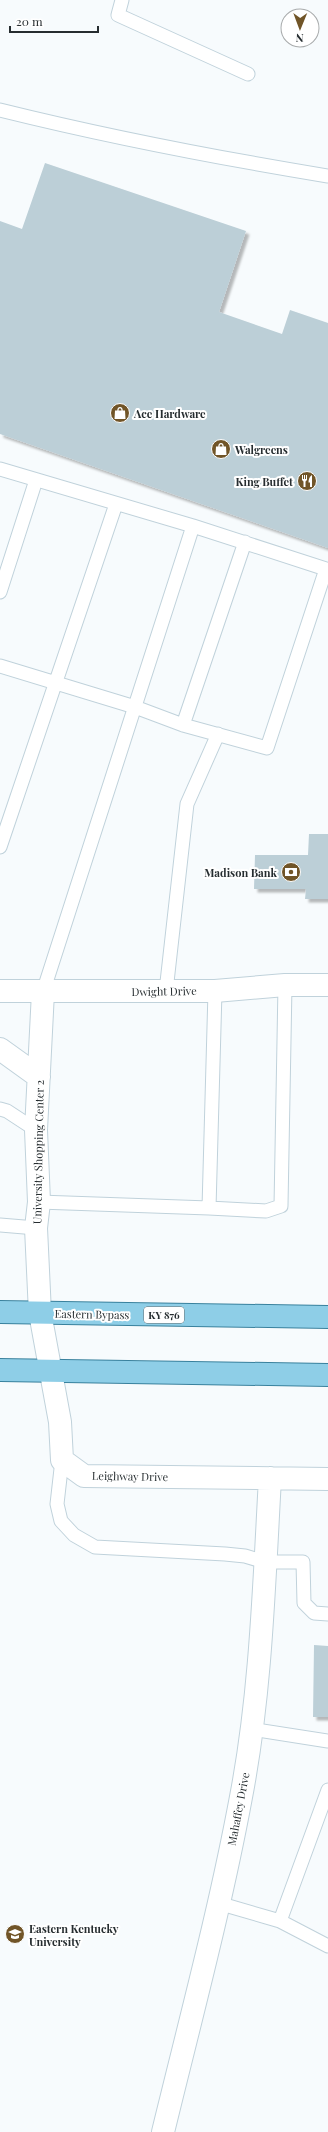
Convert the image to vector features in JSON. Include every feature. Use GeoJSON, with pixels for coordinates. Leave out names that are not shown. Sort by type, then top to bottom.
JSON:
{"type":"FeatureCollection","features":[{"type":"Feature","properties":{"kind":"main road","name":"Eastern Bypass"},"geometry":{"type":"LineString","coordinates":[[0,1312],[328,1318]]}},
{"type":"Feature","properties":{"kind":"main road"},"geometry":{"type":"LineString","coordinates":[[0,1370],[328,1375]]}},
{"type":"Feature","properties":{"kind":"street","name":"Dwight Drive"},"geometry":{"type":"LineString","coordinates":[[0,991],[215,991],[285,985],[328,985]]}},
{"type":"Feature","properties":{"kind":"street","name":"University Shopping Center 2"},"geometry":{"type":"LineString","coordinates":[[40,1313],[36,1228],[39,1202],[36,1130],[43,992]]}},
{"type":"Feature","properties":{"kind":"street"},"geometry":{"type":"LineString","coordinates":[[0,1049],[39,1077]]}},
{"type":"Feature","properties":{"kind":"street"},"geometry":{"type":"LineString","coordinates":[[40,1313],[60,1422],[62,1460]]}},
{"type":"Feature","properties":{"kind":"street","name":"Leighway Drive"},"geometry":{"type":"LineString","coordinates":[[62,1460],[84,1476],[328,1479]]}},
{"type":"Feature","properties":{"kind":"street","name":"Mahaffey Drive"},"geometry":{"type":"LineString","coordinates":[[163,2132],[218,1903],[241,1797],[251,1729],[265,1562],[270,1478]]}},
{"type":"Feature","properties":{"kind":"lane"},"geometry":{"type":"LineString","coordinates":[[122,0],[118,15],[248,74]]}},
{"type":"Feature","properties":{"kind":"lane"},"geometry":{"type":"LineString","coordinates":[[0,110],[94,133],[219,159],[328,176]]}},
{"type":"Feature","properties":{"kind":"lane"},"geometry":{"type":"LineString","coordinates":[[0,469],[193,526],[326,569],[267,748],[183,725],[135,707],[57,682],[0,666]]}},
{"type":"Feature","properties":{"kind":"lane"},"geometry":{"type":"LineString","coordinates":[[0,592],[36,480]]}},
{"type":"Feature","properties":{"kind":"lane"},"geometry":{"type":"LineString","coordinates":[[0,847],[116,504]]}},
{"type":"Feature","properties":{"kind":"lane"},"geometry":{"type":"LineString","coordinates":[[43,992],[193,526]]}},
{"type":"Feature","properties":{"kind":"lane"},"geometry":{"type":"LineString","coordinates":[[183,725],[245,542]]}},
{"type":"Feature","properties":{"kind":"lane"},"geometry":{"type":"LineString","coordinates":[[166,991],[187,804],[218,734]]}},
{"type":"Feature","properties":{"kind":"lane"},"geometry":{"type":"LineString","coordinates":[[39,1202],[266,1211],[282,1206],[285,985]]}},
{"type":"Feature","properties":{"kind":"lane"},"geometry":{"type":"LineString","coordinates":[[209,1208],[215,991]]}},
{"type":"Feature","properties":{"kind":"lane"},"geometry":{"type":"LineString","coordinates":[[0,1109],[7,1111],[36,1130]]}},
{"type":"Feature","properties":{"kind":"lane"},"geometry":{"type":"LineString","coordinates":[[0,1225],[36,1228]]}},
{"type":"Feature","properties":{"kind":"lane"},"geometry":{"type":"LineString","coordinates":[[62,1460],[57,1504],[61,1521],[74,1535],[95,1547],[225,1554],[246,1556],[265,1562],[303,1562],[304,1603],[314,1613],[328,1614]]}},
{"type":"Feature","properties":{"kind":"lane"},"geometry":{"type":"LineString","coordinates":[[251,1729],[328,1741]]}},
{"type":"Feature","properties":{"kind":"lane"},"geometry":{"type":"LineString","coordinates":[[280,1921],[328,1790]]}},
{"type":"Feature","properties":{"kind":"lane"},"geometry":{"type":"LineString","coordinates":[[218,1903],[280,1921],[328,1946]]}},
{"type":"Feature","properties":{"kind":"building"},"geometry":{"type":"Polygon","coordinates":[[[45,163],[246,231],[219,312],[282,334],[290,310],[328,323],[328,548],[0,434],[0,221],[22,229],[45,163]]]}},
{"type":"Feature","properties":{"kind":"building","name":"Madison Bank"},"geometry":{"type":"Polygon","coordinates":[[[309,834],[328,834],[328,899],[305,899],[306,889],[254,889],[255,855],[308,855],[309,834]]]}},
{"type":"Feature","properties":{"kind":"building"},"geometry":{"type":"Polygon","coordinates":[[[314,1645],[328,1646],[328,1717],[313,1717],[314,1645]]]}},
{"type":"Feature","properties":{"kind":"place","name":"Ace Hardware"},"geometry":{"type":"Point","coordinates":[120,413]}},
{"type":"Feature","properties":{"kind":"place","name":"Walgreens"},"geometry":{"type":"Point","coordinates":[221,449]}},
{"type":"Feature","properties":{"kind":"place","name":"King Buffet"},"geometry":{"type":"Point","coordinates":[307,481]}},
{"type":"Feature","properties":{"kind":"place","name":"Madison Bank"},"geometry":{"type":"Point","coordinates":[291,872]}},
{"type":"Feature","properties":{"kind":"place","name":"Eastern Kentucky University"},"geometry":{"type":"Point","coordinates":[15,1934]}}]}
